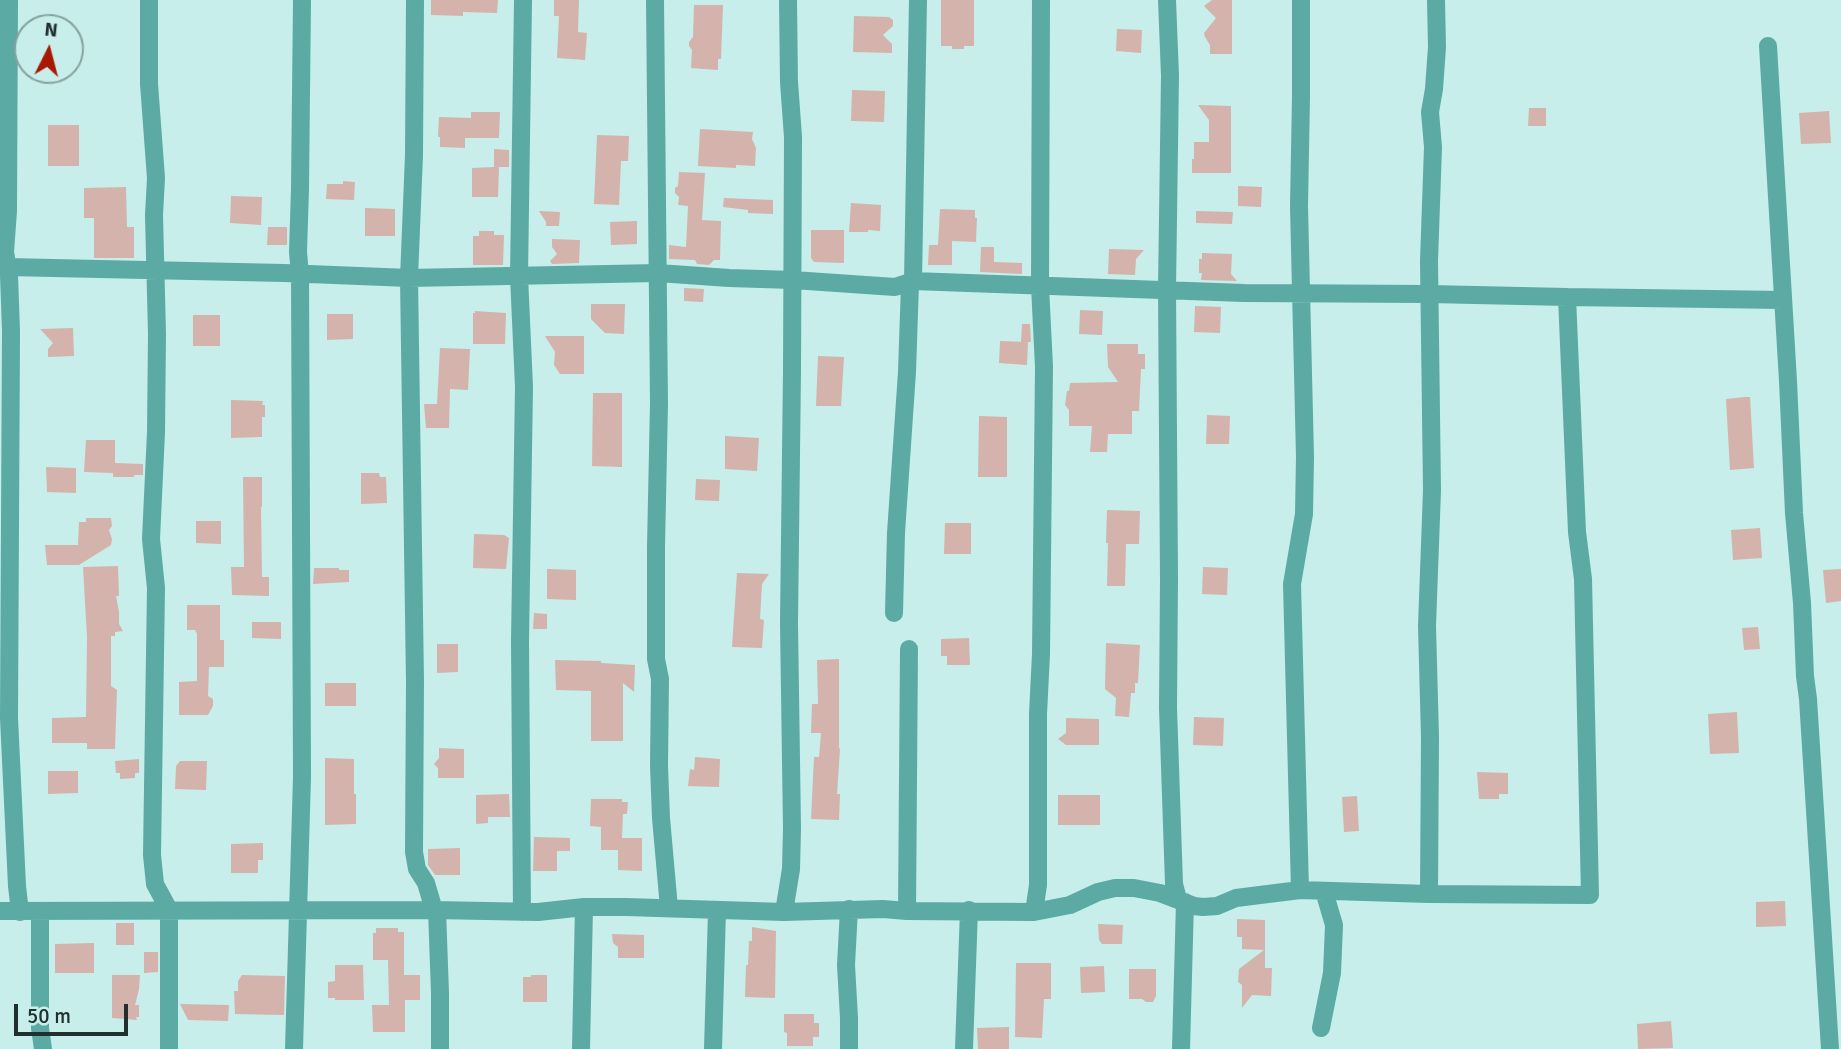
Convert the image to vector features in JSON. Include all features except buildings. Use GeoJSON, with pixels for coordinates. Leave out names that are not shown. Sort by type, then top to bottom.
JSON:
{"type":"FeatureCollection","features":[{"type":"Feature","properties":{"kind":"street"},"geometry":{"type":"LineString","coordinates":[[9,0],[8,211],[3,266],[11,331],[9,718],[20,912]]}},
{"type":"Feature","properties":{"kind":"street"},"geometry":{"type":"LineString","coordinates":[[149,0],[149,84],[156,178],[156,432],[151,539],[156,585],[152,855],[155,884],[169,910],[169,1049]]}},
{"type":"Feature","properties":{"kind":"street"},"geometry":{"type":"LineString","coordinates":[[293,1049],[302,777],[298,252],[302,0]]}},
{"type":"Feature","properties":{"kind":"street"},"geometry":{"type":"LineString","coordinates":[[415,0],[414,155],[409,278],[415,681],[414,852],[417,869],[426,883],[435,910],[440,1049]]}},
{"type":"Feature","properties":{"kind":"street"},"geometry":{"type":"LineString","coordinates":[[522,912],[520,641],[524,387],[519,276],[523,0]]}},
{"type":"Feature","properties":{"kind":"street"},"geometry":{"type":"LineString","coordinates":[[655,0],[658,273],[656,659],[660,679],[659,766],[669,908]]}},
{"type":"Feature","properties":{"kind":"street"},"geometry":{"type":"LineString","coordinates":[[784,912],[791,869],[792,830],[789,623],[793,137],[788,0]]}},
{"type":"Feature","properties":{"kind":"street"},"geometry":{"type":"LineString","coordinates":[[894,613],[896,533],[911,283],[918,0]]}},
{"type":"Feature","properties":{"kind":"street"},"geometry":{"type":"LineString","coordinates":[[1034,912],[1038,885],[1044,380],[1040,286],[1041,0]]}},
{"type":"Feature","properties":{"kind":"street"},"geometry":{"type":"LineString","coordinates":[[1167,0],[1170,76],[1167,289],[1170,579],[1168,708],[1174,884],[1181,901],[1181,1049]]}},
{"type":"Feature","properties":{"kind":"street"},"geometry":{"type":"LineString","coordinates":[[1300,890],[1292,584],[1304,514],[1305,457],[1299,206],[1301,0]]}},
{"type":"Feature","properties":{"kind":"street"},"geometry":{"type":"LineString","coordinates":[[1429,894],[1430,737],[1427,626],[1432,500],[1429,294],[1433,147],[1430,112],[1437,47],[1436,0]]}},
{"type":"Feature","properties":{"kind":"street"},"geometry":{"type":"LineString","coordinates":[[1768,46],[1794,513],[1830,1049]]}},
{"type":"Feature","properties":{"kind":"street"},"geometry":{"type":"LineString","coordinates":[[3,266],[409,278],[658,273],[895,287],[911,283],[1244,293],[1783,300]]}},
{"type":"Feature","properties":{"kind":"street"},"geometry":{"type":"LineString","coordinates":[[0,911],[538,912],[584,907],[784,912],[849,909],[1034,912],[1070,905],[1098,892],[1115,888],[1160,893],[1203,907],[1217,906],[1236,898],[1300,890],[1590,895],[1583,579],[1577,532],[1567,297]]}},
{"type":"Feature","properties":{"kind":"street"},"geometry":{"type":"LineString","coordinates":[[907,911],[909,649]]}},
{"type":"Feature","properties":{"kind":"street"},"geometry":{"type":"LineString","coordinates":[[1321,1028],[1329,995],[1334,925],[1324,891]]}},
{"type":"Feature","properties":{"kind":"street"},"geometry":{"type":"LineString","coordinates":[[581,1049],[584,907]]}},
{"type":"Feature","properties":{"kind":"street"},"geometry":{"type":"LineString","coordinates":[[849,909],[846,965],[849,1049]]}},
{"type":"Feature","properties":{"kind":"street"},"geometry":{"type":"LineString","coordinates":[[964,1049],[969,910]]}},
{"type":"Feature","properties":{"kind":"street"},"geometry":{"type":"LineString","coordinates":[[713,1049],[716,911]]}},
{"type":"Feature","properties":{"kind":"street"},"geometry":{"type":"LineString","coordinates":[[40,912],[40,1028],[43,1049]]}}]}
